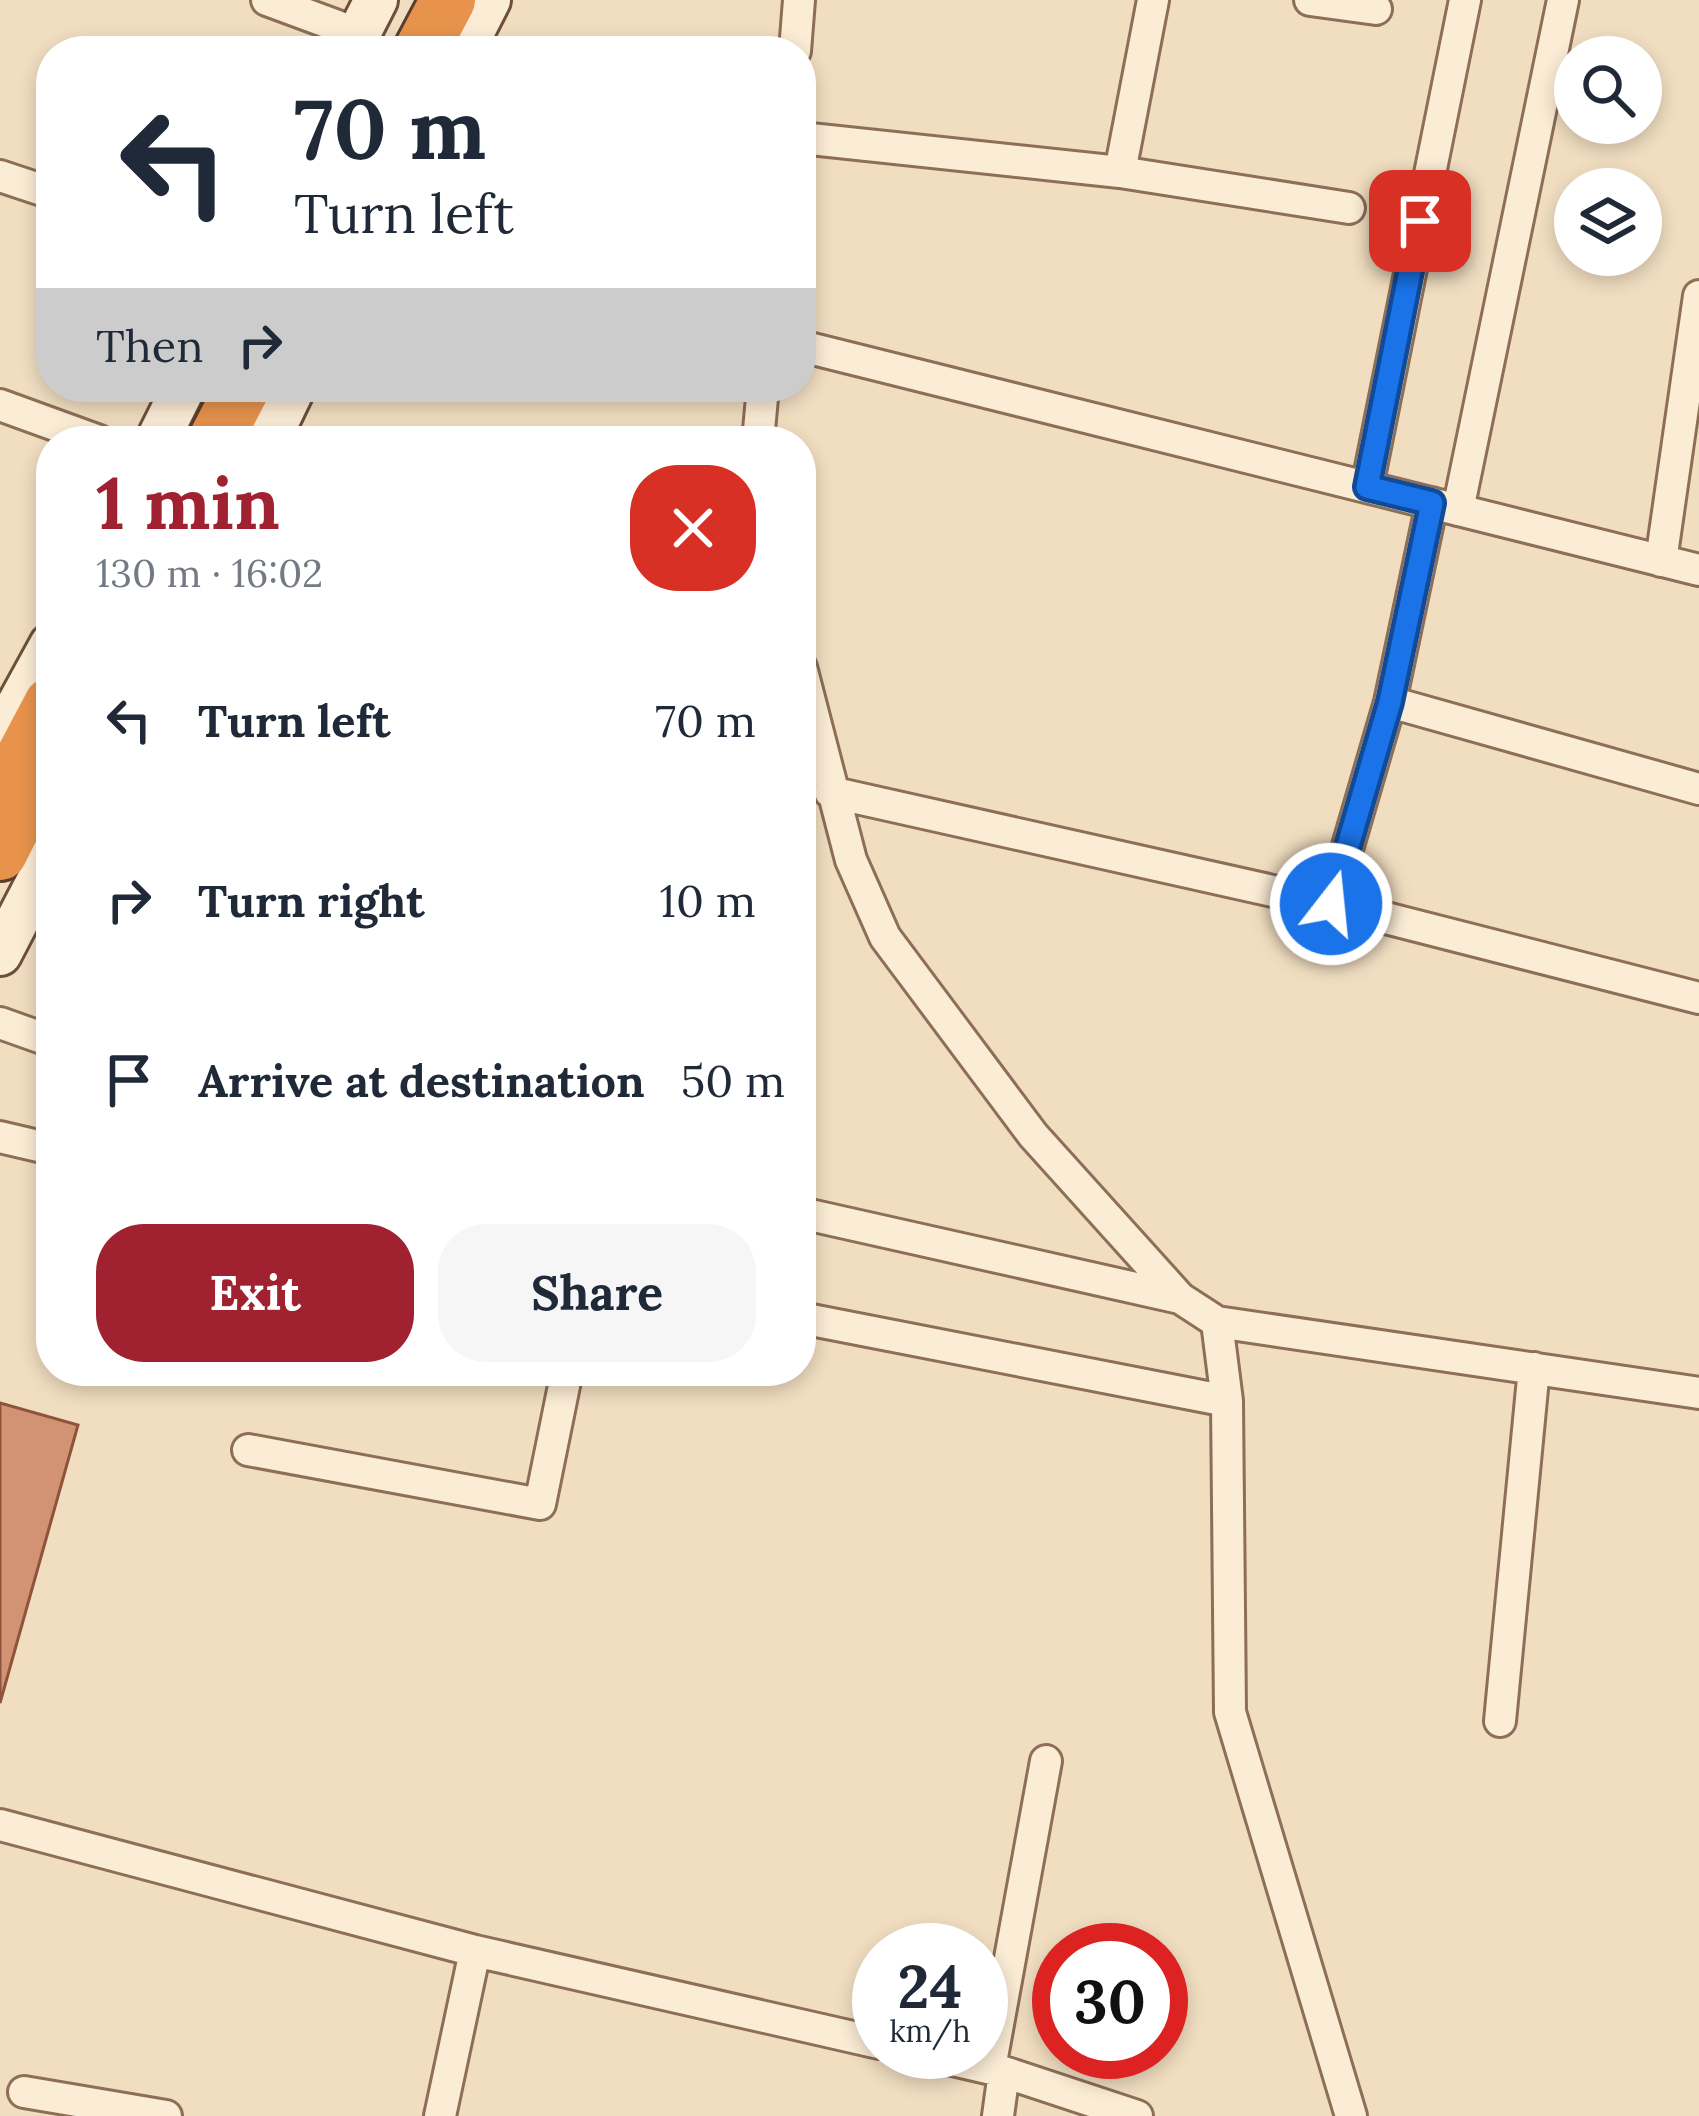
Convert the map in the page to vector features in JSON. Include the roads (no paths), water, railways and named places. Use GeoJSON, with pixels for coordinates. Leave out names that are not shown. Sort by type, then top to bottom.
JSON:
{"type":"FeatureCollection","features":[{"type":"Feature","properties":{"kind":"highway"},"geometry":{"type":"LineString","coordinates":[[368,34],[411,0]]}},
{"type":"Feature","properties":{"kind":"highway"},"geometry":{"type":"LineString","coordinates":[[429,36],[448,0]]}},
{"type":"Feature","properties":{"kind":"highway"},"geometry":{"type":"LineString","coordinates":[[0,802],[36,733]]}},
{"type":"Feature","properties":{"kind":"highway"},"geometry":{"type":"LineString","coordinates":[[0,853],[14,738]]}},
{"type":"Feature","properties":{"kind":"main road"},"geometry":{"type":"LineString","coordinates":[[471,36],[489,0]]}},
{"type":"Feature","properties":{"kind":"main road"},"geometry":{"type":"LineString","coordinates":[[14,738],[36,683]]}},
{"type":"Feature","properties":{"kind":"main road"},"geometry":{"type":"LineString","coordinates":[[0,954],[36,885]]}},
{"type":"Feature","properties":{"kind":"street"},"geometry":{"type":"LineString","coordinates":[[267,0],[368,34]]}},
{"type":"Feature","properties":{"kind":"street"},"geometry":{"type":"LineString","coordinates":[[796,36],[799,0]]}},
{"type":"Feature","properties":{"kind":"street"},"geometry":{"type":"LineString","coordinates":[[1120,172],[1153,0]]}},
{"type":"Feature","properties":{"kind":"street"},"geometry":{"type":"LineString","coordinates":[[1310,0],[1376,9]]}},
{"type":"Feature","properties":{"kind":"street"},"geometry":{"type":"LineString","coordinates":[[1367,487],[1465,0]]}},
{"type":"Feature","properties":{"kind":"street"},"geometry":{"type":"LineString","coordinates":[[1331,904],[1445,507],[1562,0]]}},
{"type":"Feature","properties":{"kind":"street"},"geometry":{"type":"LineString","coordinates":[[816,140],[1120,172],[1349,208]]}},
{"type":"Feature","properties":{"kind":"street"},"geometry":{"type":"LineString","coordinates":[[0,176],[36,188]]}},
{"type":"Feature","properties":{"kind":"street"},"geometry":{"type":"LineString","coordinates":[[1661,561],[1698,310]]}},
{"type":"Feature","properties":{"kind":"street"},"geometry":{"type":"LineString","coordinates":[[816,350],[1699,570]]}},
{"type":"Feature","properties":{"kind":"street"},"geometry":{"type":"LineString","coordinates":[[0,405],[57,426]]}},
{"type":"Feature","properties":{"kind":"street"},"geometry":{"type":"LineString","coordinates":[[1390,702],[1699,789]]}},
{"type":"Feature","properties":{"kind":"street"},"geometry":{"type":"LineString","coordinates":[[816,749],[851,860],[885,937],[1033,1135],[1180,1298],[1216,1322],[1699,1394]]}},
{"type":"Feature","properties":{"kind":"street"},"geometry":{"type":"LineString","coordinates":[[830,792],[1331,904],[1699,998]]}},
{"type":"Feature","properties":{"kind":"street"},"geometry":{"type":"LineString","coordinates":[[0,1023],[36,1036]]}},
{"type":"Feature","properties":{"kind":"street"},"geometry":{"type":"LineString","coordinates":[[0,1137],[36,1145]]}},
{"type":"Feature","properties":{"kind":"street"},"geometry":{"type":"LineString","coordinates":[[816,1216],[1180,1298]]}},
{"type":"Feature","properties":{"kind":"street"},"geometry":{"type":"LineString","coordinates":[[816,1321],[1227,1401]]}},
{"type":"Feature","properties":{"kind":"street"},"geometry":{"type":"LineString","coordinates":[[1216,1322],[1227,1401],[1230,1712],[1352,2116]]}},
{"type":"Feature","properties":{"kind":"street"},"geometry":{"type":"LineString","coordinates":[[1500,1721],[1534,1368]]}},
{"type":"Feature","properties":{"kind":"street"},"geometry":{"type":"LineString","coordinates":[[248,1450],[540,1504],[564,1386]]}},
{"type":"Feature","properties":{"kind":"street"},"geometry":{"type":"LineString","coordinates":[[1008,1970],[1046,1762]]}},
{"type":"Feature","properties":{"kind":"street"},"geometry":{"type":"LineString","coordinates":[[0,1825],[476,1951],[852,2037]]}},
{"type":"Feature","properties":{"kind":"street"},"geometry":{"type":"LineString","coordinates":[[440,2116],[476,1951]]}},
{"type":"Feature","properties":{"kind":"street"},"geometry":{"type":"LineString","coordinates":[[1008,2073],[1137,2116]]}},
{"type":"Feature","properties":{"kind":"street"},"geometry":{"type":"LineString","coordinates":[[998,2116],[1003,2079]]}},
{"type":"Feature","properties":{"kind":"street"},"geometry":{"type":"LineString","coordinates":[[24,2092],[166,2116]]}}]}
